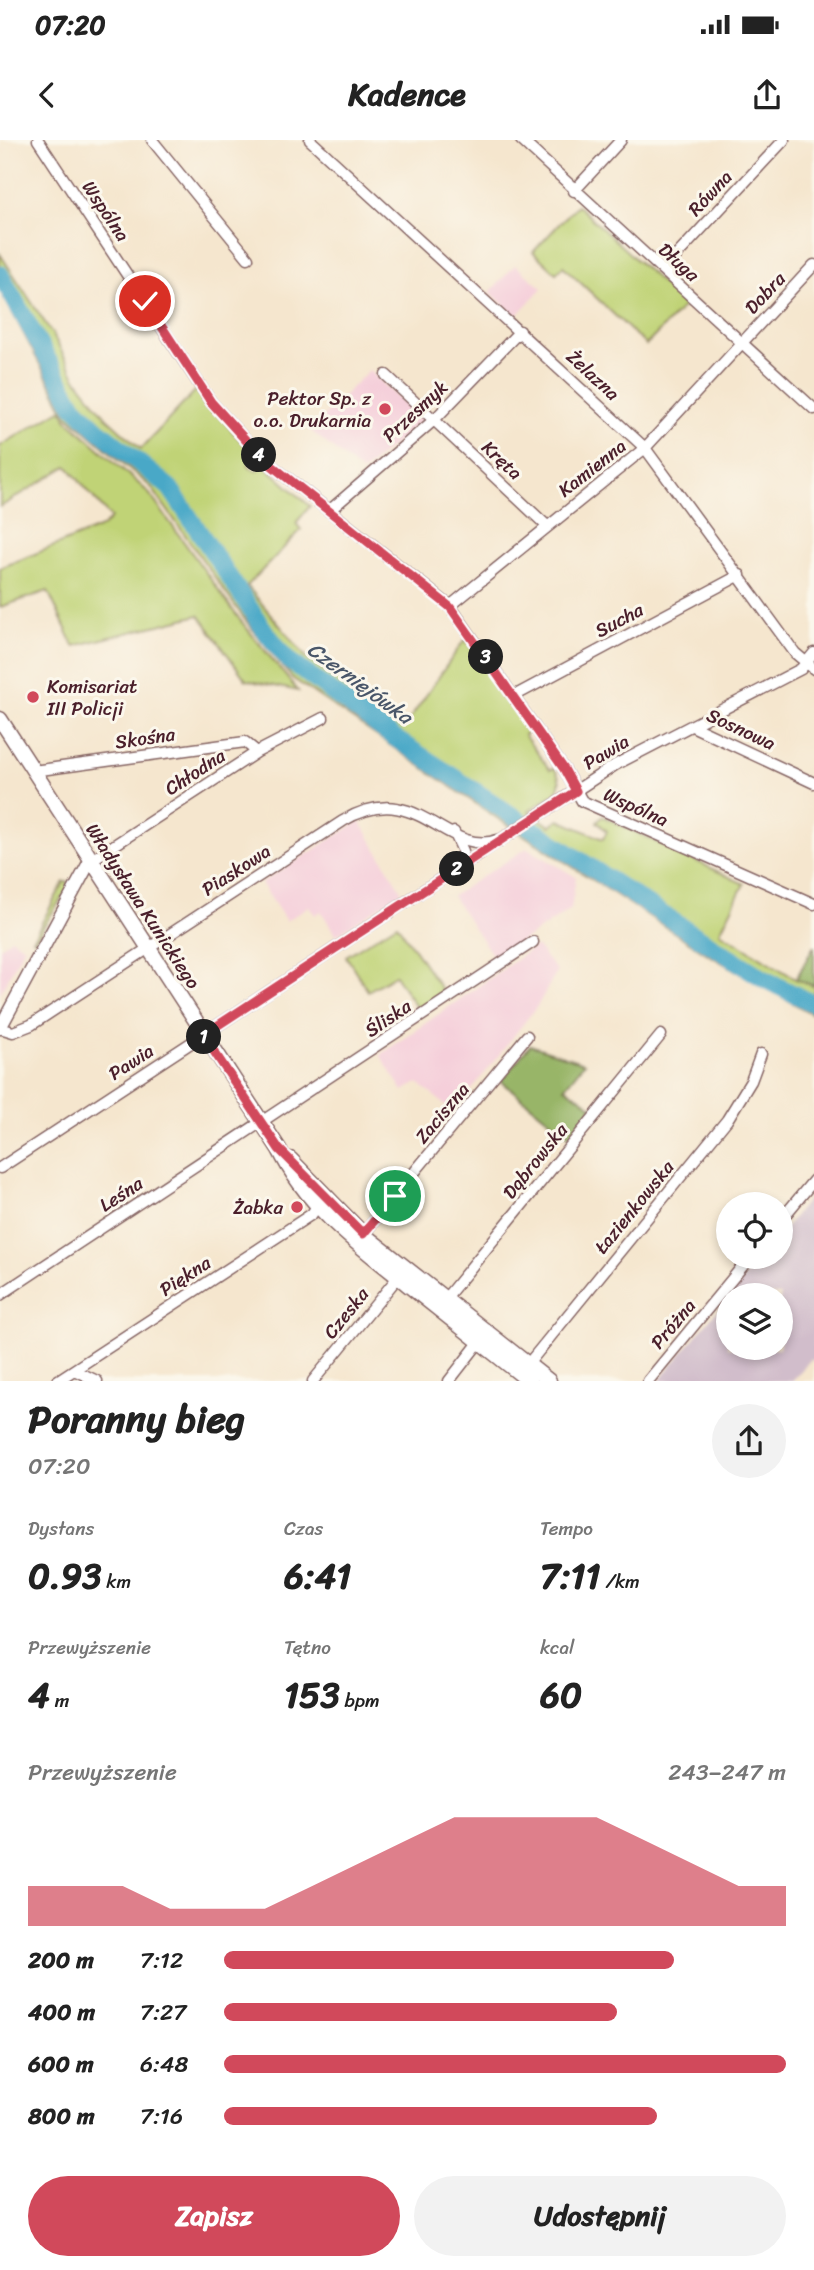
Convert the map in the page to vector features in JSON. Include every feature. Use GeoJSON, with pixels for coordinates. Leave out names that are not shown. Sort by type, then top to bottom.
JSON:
{"type":"FeatureCollection","features":[{"type":"Feature","properties":{"kind":"main road","name":"Władysława Kunickiego"},"geometry":{"type":"LineString","coordinates":[[0,719],[203,1035],[279,1149],[319,1200],[360,1239],[526,1373],[549,1381]]}},
{"type":"Feature","properties":{"kind":"street","name":"Wspólna"},"geometry":{"type":"LineString","coordinates":[[38,140],[211,402],[261,457],[450,607],[514,695],[576,791],[589,805],[814,904]]}},
{"type":"Feature","properties":{"kind":"street"},"geometry":{"type":"LineString","coordinates":[[152,140],[248,258]]}},
{"type":"Feature","properties":{"kind":"street","name":"Żelazna"},"geometry":{"type":"LineString","coordinates":[[310,140],[645,448],[810,666]]}},
{"type":"Feature","properties":{"kind":"street","name":"Długa"},"geometry":{"type":"LineString","coordinates":[[521,140],[814,409]]}},
{"type":"Feature","properties":{"kind":"street"},"geometry":{"type":"LineString","coordinates":[[575,191],[621,140]]}},
{"type":"Feature","properties":{"kind":"street","name":"Równa"},"geometry":{"type":"LineString","coordinates":[[663,270],[784,140]]}},
{"type":"Feature","properties":{"kind":"street","name":"Dobra"},"geometry":{"type":"LineString","coordinates":[[742,344],[814,265]]}},
{"type":"Feature","properties":{"kind":"street","name":"Przesmyk"},"geometry":{"type":"LineString","coordinates":[[329,511],[434,419],[520,331]]}},
{"type":"Feature","properties":{"kind":"street","name":"Kamienna"},"geometry":{"type":"LineString","coordinates":[[450,607],[645,448],[742,344]]}},
{"type":"Feature","properties":{"kind":"street","name":"Kręta"},"geometry":{"type":"LineString","coordinates":[[386,375],[547,526]]}},
{"type":"Feature","properties":{"kind":"street","name":"Sucha"},"geometry":{"type":"LineString","coordinates":[[514,695],[740,575]]}},
{"type":"Feature","properties":{"kind":"street","name":"Pawia"},"geometry":{"type":"LineString","coordinates":[[0,1168],[615,765],[810,666],[814,653]]}},
{"type":"Feature","properties":{"kind":"street","name":"Chłodna"},"geometry":{"type":"LineString","coordinates":[[90,861],[257,752],[323,718]]}},
{"type":"Feature","properties":{"kind":"street","name":"Sosnowa"},"geometry":{"type":"LineString","coordinates":[[692,726],[814,783]]}},
{"type":"Feature","properties":{"kind":"street","name":"Skośna"},"geometry":{"type":"LineString","coordinates":[[33,771],[245,742],[257,752]]}},
{"type":"Feature","properties":{"kind":"street","name":"Piaskowa"},"geometry":{"type":"LineString","coordinates":[[0,1028],[13,1032],[31,1025],[343,821],[370,807],[407,809],[476,842],[507,836]]}},
{"type":"Feature","properties":{"kind":"street"},"geometry":{"type":"LineString","coordinates":[[454,832],[463,851],[456,870]]}},
{"type":"Feature","properties":{"kind":"street"},"geometry":{"type":"LineString","coordinates":[[0,1028],[90,861]]}},
{"type":"Feature","properties":{"kind":"street","name":"Śliska"},"geometry":{"type":"LineString","coordinates":[[262,1123],[533,942]]}},
{"type":"Feature","properties":{"kind":"street","name":"Dąbrowska"},"geometry":{"type":"LineString","coordinates":[[440,1304],[661,1035]]}},
{"type":"Feature","properties":{"kind":"street","name":"Zaciszna"},"geometry":{"type":"LineString","coordinates":[[360,1239],[527,1036]]}},
{"type":"Feature","properties":{"kind":"street","name":"Łazienkowska"},"geometry":{"type":"LineString","coordinates":[[526,1373],[727,1121],[751,1081],[761,1054]]}},
{"type":"Feature","properties":{"kind":"street","name":"Leśna"},"geometry":{"type":"LineString","coordinates":[[0,1294],[262,1123]]}},
{"type":"Feature","properties":{"kind":"street"},"geometry":{"type":"LineString","coordinates":[[793,1206],[814,1181]]}},
{"type":"Feature","properties":{"kind":"street","name":"Piękna"},"geometry":{"type":"LineString","coordinates":[[57,1381],[312,1214],[319,1200]]}},
{"type":"Feature","properties":{"kind":"street","name":"Próżna"},"geometry":{"type":"LineString","coordinates":[[648,1381],[740,1269]]}},
{"type":"Feature","properties":{"kind":"street","name":"Czeska"},"geometry":{"type":"LineString","coordinates":[[313,1381],[405,1276]]}},
{"type":"Feature","properties":{"kind":"street"},"geometry":{"type":"LineString","coordinates":[[449,1381],[483,1337]]}},
{"type":"Feature","properties":{"kind":"street"},"geometry":{"type":"LineString","coordinates":[[74,1370],[97,1381]]}},
{"type":"Feature","properties":{"kind":"shaded area"},"geometry":{"type":"Polygon","coordinates":[[[515,265],[542,288],[516,316],[490,292],[515,265]]]}},
{"type":"Feature","properties":{"kind":"shaded area"},"geometry":{"type":"Polygon","coordinates":[[[369,370],[422,420],[362,472],[310,430],[369,370]]]}},
{"type":"Feature","properties":{"kind":"shaded area"},"geometry":{"type":"Polygon","coordinates":[[[360,821],[402,892],[336,935],[321,911],[315,915],[309,906],[286,921],[261,883],[360,821]]]}},
{"type":"Feature","properties":{"kind":"shaded area"},"geometry":{"type":"Polygon","coordinates":[[[527,848],[576,877],[571,909],[495,959],[452,896],[527,848]]]}},
{"type":"Feature","properties":{"kind":"shaded area"},"geometry":{"type":"Polygon","coordinates":[[[11,938],[24,947],[0,994],[0,948],[11,938]]]}},
{"type":"Feature","properties":{"kind":"shaded area"},"geometry":{"type":"Polygon","coordinates":[[[536,946],[557,971],[538,1005],[454,1112],[418,1083],[403,1091],[380,1055],[536,946]]]}},
{"type":"Feature","properties":{"kind":"shaded area"},"geometry":{"type":"Polygon","coordinates":[[[814,1192],[814,1361],[811,1359],[792,1381],[659,1381],[716,1312],[716,1360],[793,1360],[793,1283],[740,1283],[751,1269],[793,1269],[793,1218],[814,1192]]]}},
{"type":"Feature","properties":{"kind":"green space"},"geometry":{"type":"Polygon","coordinates":[[[577,205],[685,305],[646,345],[563,266],[556,273],[533,252],[577,205]]]}},
{"type":"Feature","properties":{"kind":"green space"},"geometry":{"type":"Polygon","coordinates":[[[0,254],[53,335],[75,377],[107,418],[141,449],[197,389],[254,456],[248,465],[256,471],[264,465],[310,506],[296,523],[301,530],[247,586],[306,657],[405,726],[465,639],[531,729],[524,735],[550,770],[554,768],[558,776],[560,783],[554,794],[529,811],[550,826],[559,820],[603,839],[607,831],[597,822],[602,816],[744,884],[720,932],[796,979],[814,986],[814,1015],[709,955],[494,816],[292,678],[243,617],[151,487],[67,415],[0,289],[0,254]]]}},
{"type":"Feature","properties":{"kind":"green space"},"geometry":{"type":"Polygon","coordinates":[[[62,409],[66,419],[148,492],[240,620],[298,691],[246,680],[199,615],[74,646],[48,591],[0,607],[0,568],[104,526],[111,518],[67,466],[0,507],[0,446],[62,409]]]}},
{"type":"Feature","properties":{"kind":"green space"},"geometry":{"type":"Polygon","coordinates":[[[64,882],[68,882],[69,887],[35,940],[33,939],[64,882]]]}},
{"type":"Feature","properties":{"kind":"green space"},"geometry":{"type":"Polygon","coordinates":[[[397,924],[444,993],[418,1010],[395,975],[368,991],[346,956],[397,924]]]}},
{"type":"Feature","properties":{"kind":"green space"},"geometry":{"type":"Polygon","coordinates":[[[814,946],[814,986],[796,979],[814,946]]]}},
{"type":"Feature","properties":{"kind":"green space"},"geometry":{"type":"Polygon","coordinates":[[[530,1045],[584,1063],[565,1087],[593,1107],[569,1136],[501,1081],[530,1045]]]}},
{"type":"Feature","properties":{"kind":"waterway","name":"Czerniejówka"},"geometry":{"type":"LineString","coordinates":[[0,274],[74,406],[96,428],[170,488],[265,631],[288,660],[393,737],[648,905],[766,980],[814,1004]]}},
{"type":"Feature","properties":{"kind":"place","name":"Pektor Sp. z o.o. Drukarnia"},"geometry":{"type":"Point","coordinates":[385,409]}},
{"type":"Feature","properties":{"kind":"place","name":"Komisariat III Policji"},"geometry":{"type":"Point","coordinates":[33,697]}},
{"type":"Feature","properties":{"kind":"place","name":"Żabka"},"geometry":{"type":"Point","coordinates":[297,1207]}},
{"type":"Feature","properties":{"kind":"route"},"geometry":{"type":"LineString","coordinates":[[145,301],[211,402],[261,457],[450,607],[524,710],[576,791],[203,1035],[279,1149],[363,1234],[395,1196]]}}]}
